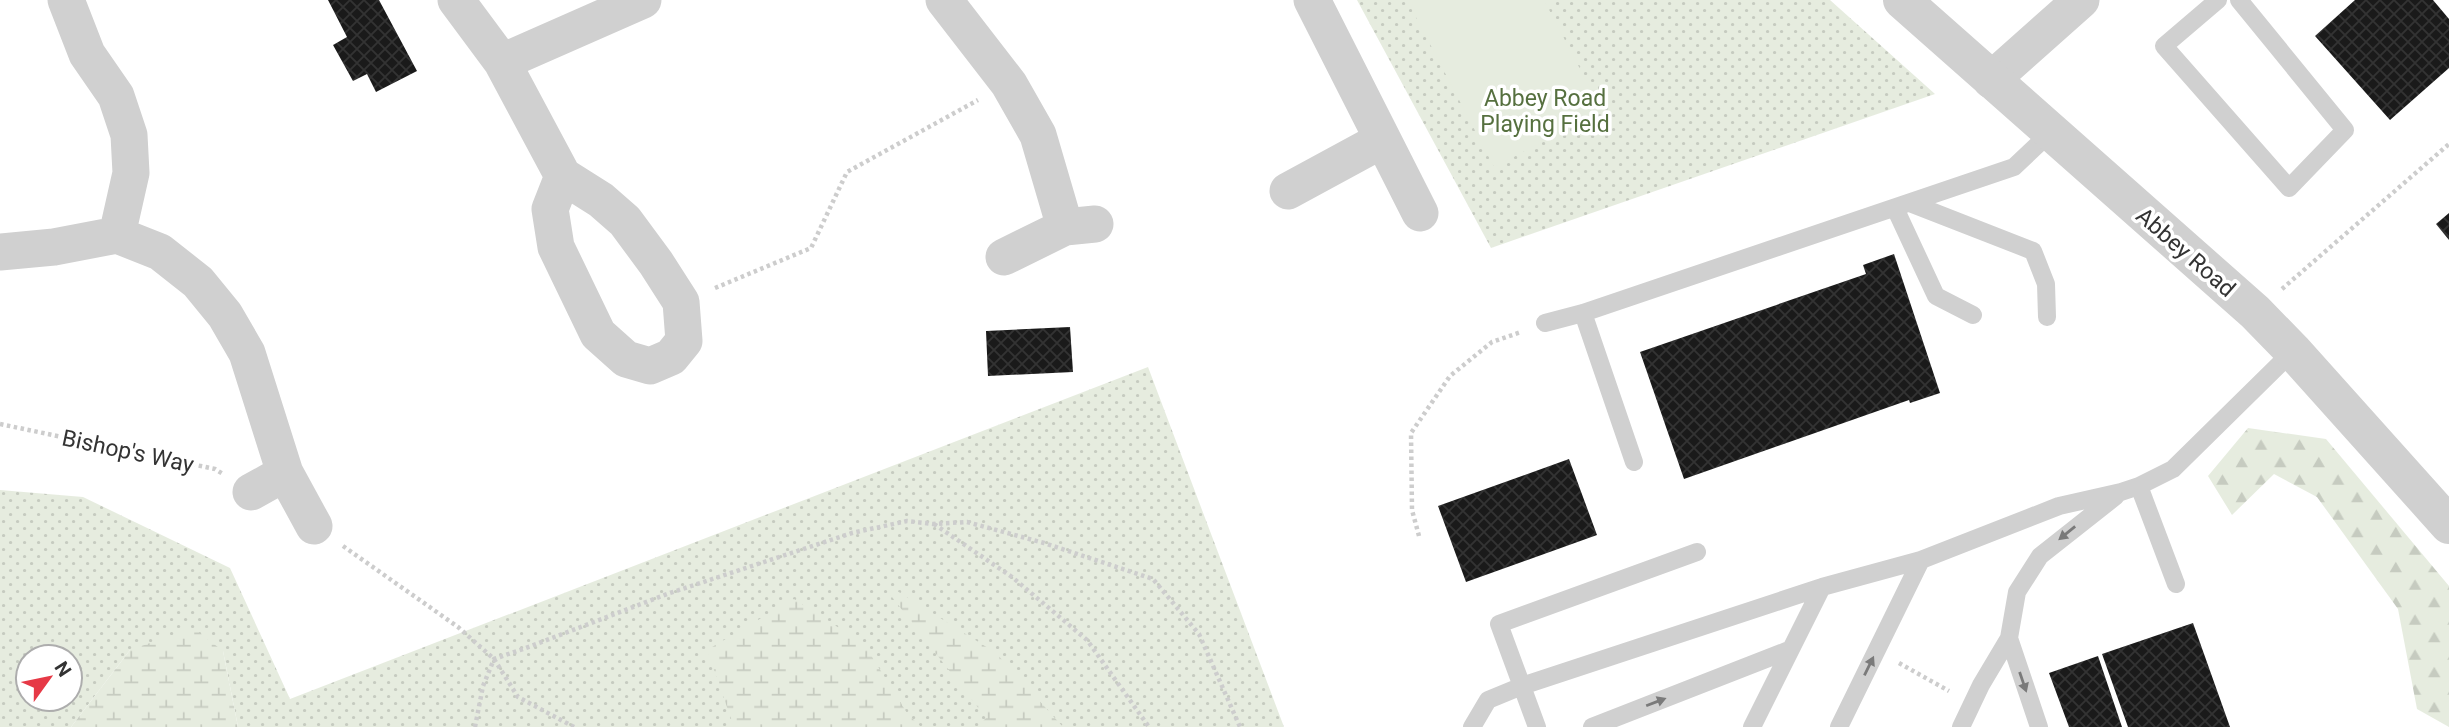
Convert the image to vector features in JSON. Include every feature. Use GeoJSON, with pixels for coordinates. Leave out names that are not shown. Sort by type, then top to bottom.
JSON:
{"type":"FeatureCollection","features":[{"type":"Feature","properties":{"kind":"street"},"geometry":{"type":"LineString","coordinates":[[66,0],[87,54],[116,96],[129,135],[131,173],[117,235]]}},
{"type":"Feature","properties":{"kind":"street"},"geometry":{"type":"LineString","coordinates":[[456,0],[502,62],[563,177],[601,200],[625,221],[681,302],[684,341],[671,357],[649,366],[626,359],[598,334],[556,247],[550,209],[563,177]]}},
{"type":"Feature","properties":{"kind":"street"},"geometry":{"type":"LineString","coordinates":[[502,62],[643,0]]}},
{"type":"Feature","properties":{"kind":"street"},"geometry":{"type":"LineString","coordinates":[[944,0],[1009,84],[1038,135],[1080,225],[1004,257]]}},
{"type":"Feature","properties":{"kind":"street"},"geometry":{"type":"LineString","coordinates":[[1312,0],[1420,213]]}},
{"type":"Feature","properties":{"kind":"street","name":"Abbey Road"},"geometry":{"type":"LineString","coordinates":[[1902,0],[2255,312],[2449,525]]}},
{"type":"Feature","properties":{"kind":"street"},"geometry":{"type":"LineString","coordinates":[[1991,80],[2081,0]]}},
{"type":"Feature","properties":{"kind":"street"},"geometry":{"type":"LineString","coordinates":[[1288,191],[1382,140]]}},
{"type":"Feature","properties":{"kind":"street"},"geometry":{"type":"LineString","coordinates":[[0,252],[54,247],[117,235],[159,252],[198,282],[225,315],[247,353],[285,474],[314,526]]}},
{"type":"Feature","properties":{"kind":"street"},"geometry":{"type":"LineString","coordinates":[[251,492],[285,474]]}},
{"type":"Feature","properties":{"kind":"lane"},"geometry":{"type":"LineString","coordinates":[[2218,0],[2164,46],[2289,188],[2346,130],[2239,0]]}},
{"type":"Feature","properties":{"kind":"lane"},"geometry":{"type":"LineString","coordinates":[[1545,323],[1583,313],[2014,167],[2051,132]]}},
{"type":"Feature","properties":{"kind":"lane"},"geometry":{"type":"LineString","coordinates":[[1903,206],[1936,296],[1973,316]]}},
{"type":"Feature","properties":{"kind":"lane"},"geometry":{"type":"LineString","coordinates":[[1903,206],[2033,251],[2046,284],[2047,317]]}},
{"type":"Feature","properties":{"kind":"lane"},"geometry":{"type":"LineString","coordinates":[[1583,313],[1634,462]]}},
{"type":"Feature","properties":{"kind":"lane"},"geometry":{"type":"LineString","coordinates":[[1472,727],[1488,700],[1522,686],[1822,587],[1921,561],[2059,506],[2121,492],[2139,485],[2173,469],[2293,351]]}},
{"type":"Feature","properties":{"kind":"lane"},"geometry":{"type":"LineString","coordinates":[[2139,485],[2176,584]]}},
{"type":"Feature","properties":{"kind":"lane"},"geometry":{"type":"LineString","coordinates":[[1961,727],[1981,685],[2009,638],[2017,592],[2040,556],[2121,492]]}},
{"type":"Feature","properties":{"kind":"lane"},"geometry":{"type":"LineString","coordinates":[[1537,727],[1499,624],[1697,552]]}},
{"type":"Feature","properties":{"kind":"lane"},"geometry":{"type":"LineString","coordinates":[[1839,727],[1921,561]]}},
{"type":"Feature","properties":{"kind":"lane"},"geometry":{"type":"LineString","coordinates":[[1752,727],[1822,587]]}},
{"type":"Feature","properties":{"kind":"lane"},"geometry":{"type":"LineString","coordinates":[[2009,638],[2039,727]]}},
{"type":"Feature","properties":{"kind":"lane"},"geometry":{"type":"LineString","coordinates":[[1592,727],[1789,650]]}},
{"type":"Feature","properties":{"kind":"path"},"geometry":{"type":"LineString","coordinates":[[681,302],[811,248],[847,172],[1009,84]]}},
{"type":"Feature","properties":{"kind":"path"},"geometry":{"type":"LineString","coordinates":[[2255,312],[2449,144]]}},
{"type":"Feature","properties":{"kind":"path"},"geometry":{"type":"LineString","coordinates":[[1419,536],[1412,510],[1411,433],[1450,376],[1492,342],[1545,323]]}},
{"type":"Feature","properties":{"kind":"path","name":"Bishop's Way"},"geometry":{"type":"LineString","coordinates":[[0,424],[215,469],[251,492]]}},
{"type":"Feature","properties":{"kind":"path"},"geometry":{"type":"LineString","coordinates":[[475,727],[483,687],[494,659],[670,593],[852,533],[907,521],[933,524],[967,522],[1044,543],[1153,579],[1199,634],[1240,727]]}},
{"type":"Feature","properties":{"kind":"path"},"geometry":{"type":"LineString","coordinates":[[933,524],[1012,577],[1087,640],[1149,727]]}},
{"type":"Feature","properties":{"kind":"path"},"geometry":{"type":"LineString","coordinates":[[314,526],[458,627],[494,659],[518,697],[574,727]]}},
{"type":"Feature","properties":{"kind":"path"},"geometry":{"type":"LineString","coordinates":[[1877,651],[1952,693],[1981,685]]}},
{"type":"Feature","properties":{"kind":"green space","name":"Abbey Road Playing Field"},"geometry":{"type":"Polygon","coordinates":[[[1357,0],[1830,0],[1935,94],[1491,248],[1357,0]]]}},
{"type":"Feature","properties":{"kind":"green space"},"geometry":{"type":"Polygon","coordinates":[[[1407,0],[1544,0],[1602,111],[1494,167],[1407,0]]]}},
{"type":"Feature","properties":{"kind":"green space"},"geometry":{"type":"Polygon","coordinates":[[[1148,367],[1284,727],[238,727],[223,651],[130,650],[84,710],[84,643],[14,643],[14,713],[82,713],[71,727],[0,727],[0,490],[83,497],[230,568],[290,699],[1148,367]]]}},
{"type":"Feature","properties":{"kind":"green space"},"geometry":{"type":"Polygon","coordinates":[[[2248,428],[2326,439],[2449,586],[2449,727],[2417,709],[2398,609],[2317,497],[2274,474],[2232,515],[2208,476],[2248,428]]]}},
{"type":"Feature","properties":{"kind":"green space"},"geometry":{"type":"Polygon","coordinates":[[[878,579],[996,653],[1063,727],[977,727],[986,718],[878,579]]]}},
{"type":"Feature","properties":{"kind":"green space"},"geometry":{"type":"Polygon","coordinates":[[[794,599],[864,644],[907,713],[921,727],[734,727],[707,650],[794,599]]]}},
{"type":"Feature","properties":{"kind":"green space"},"geometry":{"type":"Polygon","coordinates":[[[193,628],[223,651],[238,727],[71,727],[130,650],[193,628]]]}},
{"type":"Feature","properties":{"kind":"building"},"geometry":{"type":"Polygon","coordinates":[[[328,0],[379,0],[417,71],[376,92],[367,74],[353,81],[333,45],[347,37],[328,0]]]}},
{"type":"Feature","properties":{"kind":"building"},"geometry":{"type":"Polygon","coordinates":[[[2355,0],[2433,0],[2449,19],[2449,68],[2390,120],[2315,36],[2355,0]]]}},
{"type":"Feature","properties":{"kind":"building"},"geometry":{"type":"Polygon","coordinates":[[[2449,213],[2449,240],[2436,224],[2449,213]]]}},
{"type":"Feature","properties":{"kind":"building"},"geometry":{"type":"Polygon","coordinates":[[[1894,254],[1940,393],[1910,403],[1909,400],[1684,479],[1640,352],[1866,274],[1863,265],[1894,254]]]}},
{"type":"Feature","properties":{"kind":"building"},"geometry":{"type":"Polygon","coordinates":[[[1070,327],[1073,372],[988,376],[986,331],[1070,327]]]}},
{"type":"Feature","properties":{"kind":"building"},"geometry":{"type":"Polygon","coordinates":[[[1569,459],[1597,535],[1466,582],[1438,506],[1569,459]]]}},
{"type":"Feature","properties":{"kind":"building"},"geometry":{"type":"Polygon","coordinates":[[[2193,623],[2230,727],[2128,727],[2102,654],[2193,623]]]}},
{"type":"Feature","properties":{"kind":"building"},"geometry":{"type":"Polygon","coordinates":[[[2098,656],[2122,727],[2069,727],[2049,673],[2098,656]]]}}]}
